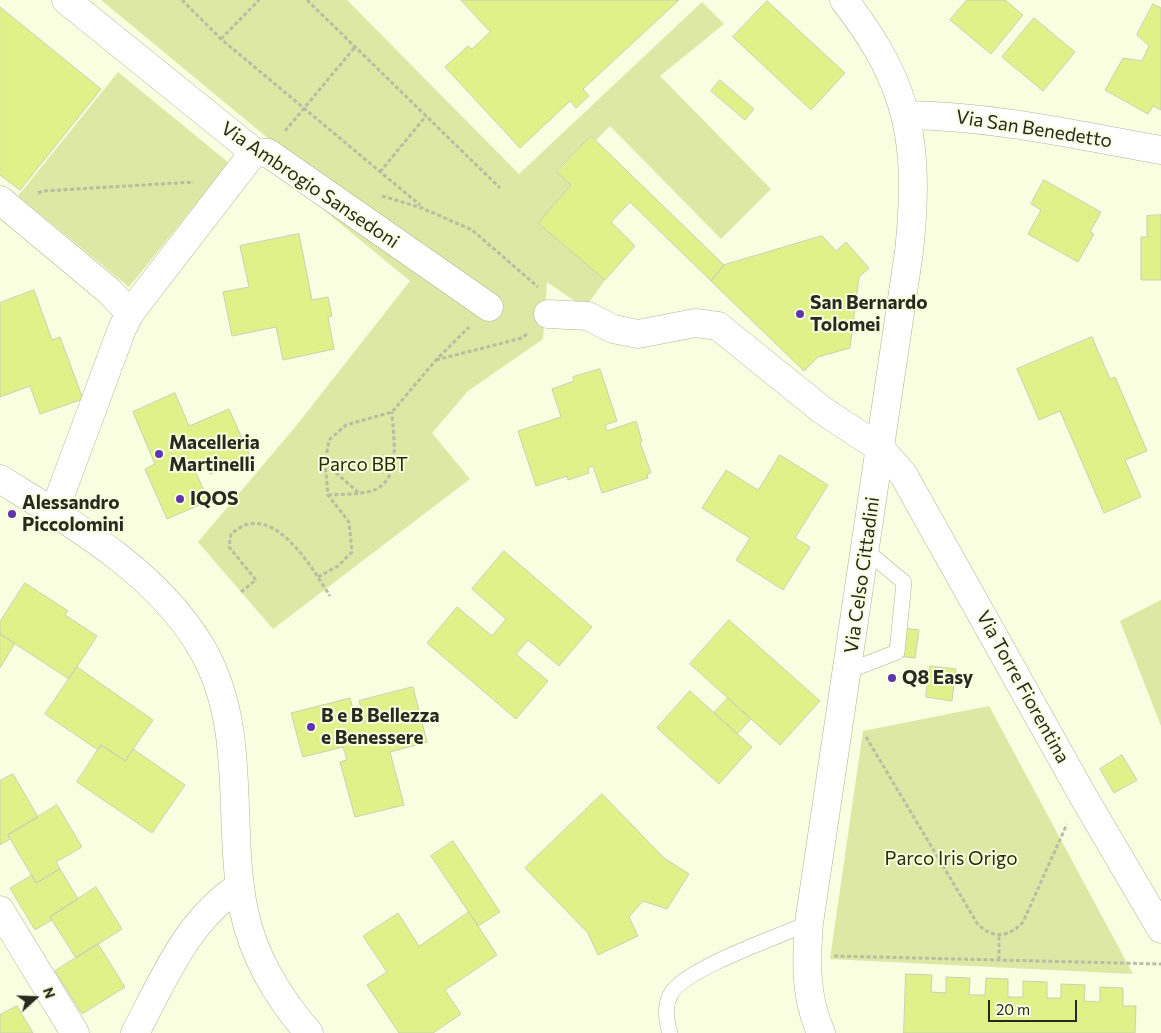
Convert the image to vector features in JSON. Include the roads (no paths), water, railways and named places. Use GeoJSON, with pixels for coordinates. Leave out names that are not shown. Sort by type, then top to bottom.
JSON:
{"type":"FeatureCollection","features":[{"type":"Feature","properties":{"kind":"street","name":"Via Ambrogio Sansedoni"},"geometry":{"type":"LineString","coordinates":[[66,0],[254,152],[268,153],[489,307]]}},
{"type":"Feature","properties":{"kind":"street","name":"Via Celso Cittadini"},"geometry":{"type":"LineString","coordinates":[[821,1033],[812,1007],[807,978],[809,923],[848,672],[912,230],[914,180],[906,115],[899,94],[878,50],[844,0]]}},
{"type":"Feature","properties":{"kind":"street","name":"Via San Benedetto"},"geometry":{"type":"LineString","coordinates":[[906,115],[953,116],[1009,122],[1161,150]]}},
{"type":"Feature","properties":{"kind":"street"},"geometry":{"type":"LineString","coordinates":[[54,512],[122,329],[130,313],[254,152]]}},
{"type":"Feature","properties":{"kind":"street"},"geometry":{"type":"LineString","coordinates":[[4,209],[109,291],[130,313]]}},
{"type":"Feature","properties":{"kind":"street"},"geometry":{"type":"LineString","coordinates":[[545,302],[588,316],[604,326],[623,332],[644,333],[701,322],[718,326],[822,410],[881,449]]}},
{"type":"Feature","properties":{"kind":"street","name":"Via Torre Fiorentina"},"geometry":{"type":"LineString","coordinates":[[881,449],[903,474],[1083,796],[1155,919]]}},
{"type":"Feature","properties":{"kind":"street"},"geometry":{"type":"LineString","coordinates":[[0,479],[54,512],[138,573],[176,611],[202,648],[211,665],[222,699],[232,749],[240,886],[246,919],[258,953],[285,1004],[309,1033]]}},
{"type":"Feature","properties":{"kind":"street"},"geometry":{"type":"LineString","coordinates":[[135,1033],[180,948],[195,926],[221,898],[240,886]]}},
{"type":"Feature","properties":{"kind":"street"},"geometry":{"type":"LineString","coordinates":[[0,910],[75,1033]]}},
{"type":"Feature","properties":{"kind":"lane"},"geometry":{"type":"LineString","coordinates":[[848,672],[897,652],[904,582],[865,550]]}},
{"type":"Feature","properties":{"kind":"lane"},"geometry":{"type":"LineString","coordinates":[[670,1033],[667,1005],[671,993],[680,983],[708,966],[809,923]]}},
{"type":"Feature","properties":{"kind":"place","name":"San Bernardo Tolomei"},"geometry":{"type":"Point","coordinates":[800,314]}},
{"type":"Feature","properties":{"kind":"place","name":"Macelleria Martinelli"},"geometry":{"type":"Point","coordinates":[159,454]}},
{"type":"Feature","properties":{"kind":"place","name":"IQOS"},"geometry":{"type":"Point","coordinates":[180,499]}},
{"type":"Feature","properties":{"kind":"place","name":"Alessandro Piccolomini"},"geometry":{"type":"Point","coordinates":[12,514]}},
{"type":"Feature","properties":{"kind":"place","name":"Q8 Easy"},"geometry":{"type":"Point","coordinates":[892,678]}},
{"type":"Feature","properties":{"kind":"place","name":"B e B Bellezza e Benessere"},"geometry":{"type":"Point","coordinates":[311,727]}},
{"type":"Feature","properties":{"kind":"park label","name":"Parco BBT"},"geometry":{"type":"Point","coordinates":[363,465]}},
{"type":"Feature","properties":{"kind":"park label","name":"Parco Iris Origo"},"geometry":{"type":"Point","coordinates":[951,859]}}]}
